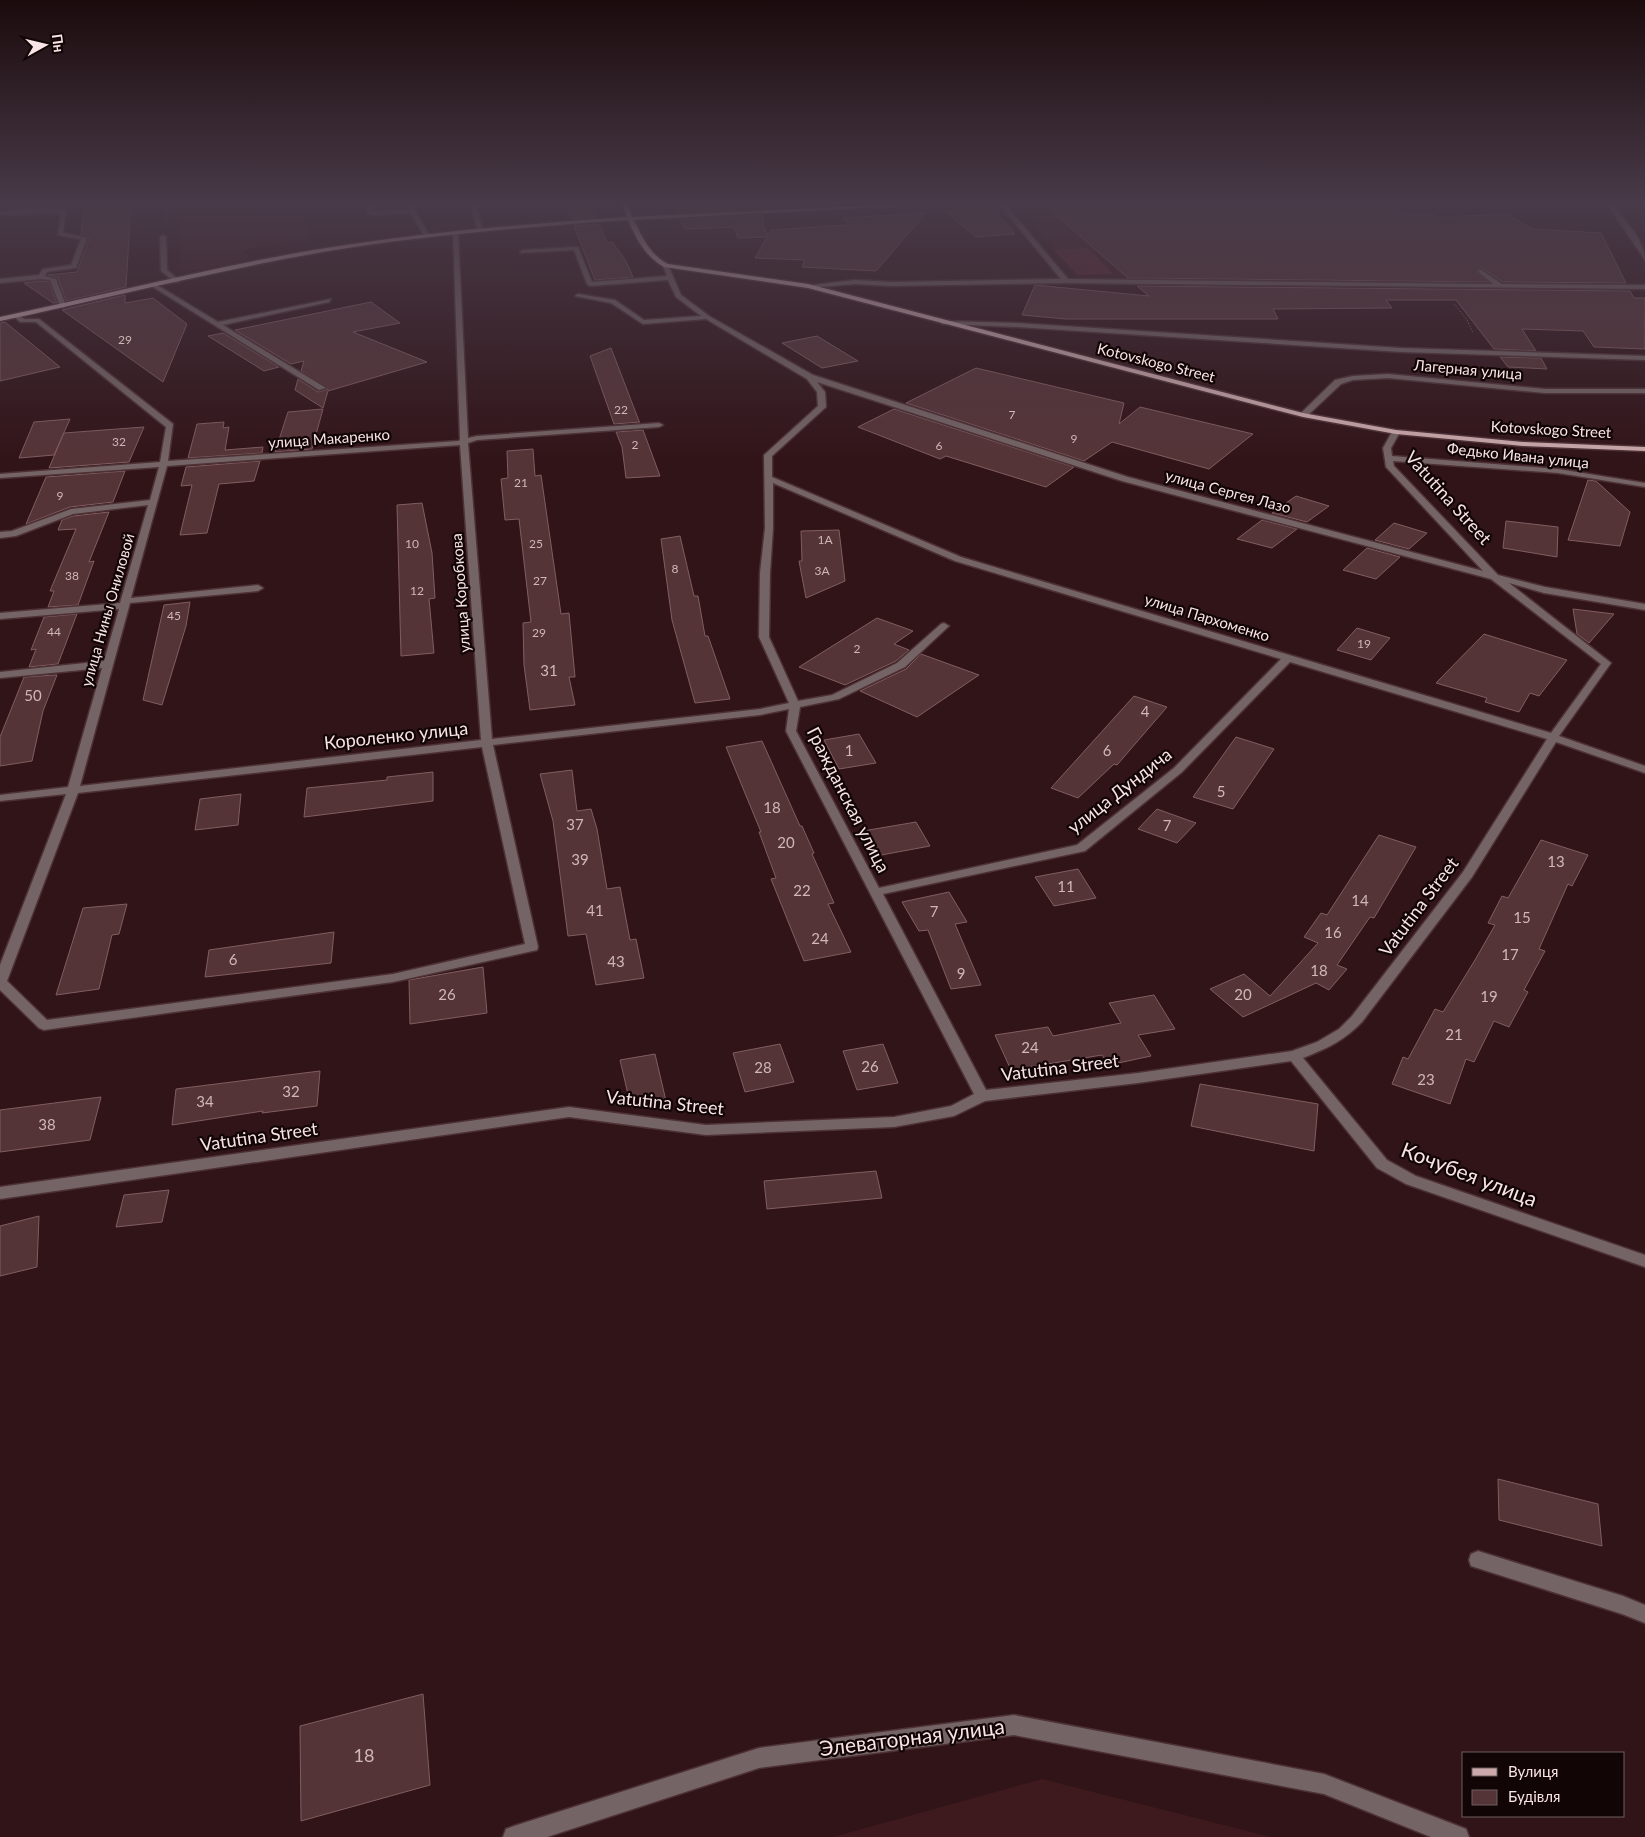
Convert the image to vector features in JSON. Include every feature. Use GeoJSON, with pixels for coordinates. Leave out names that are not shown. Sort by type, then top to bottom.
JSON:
{"type":"FeatureCollection","features":[{"type":"Feature","properties":{"kind":"main road"},"geometry":{"type":"LineString","coordinates":[[0,319],[138,290]]}},
{"type":"Feature","properties":{"kind":"main road","name":"Kotovskogo Street"},"geometry":{"type":"LineString","coordinates":[[821,290],[944,324],[1303,415],[1396,432],[1523,444],[1645,449]]}},
{"type":"Feature","properties":{"kind":"street"},"geometry":{"type":"LineString","coordinates":[[57,290],[63,306]]}},
{"type":"Feature","properties":{"kind":"street"},"geometry":{"type":"LineString","coordinates":[[161,290],[322,388]]}},
{"type":"Feature","properties":{"kind":"street","name":"улица Коробкова"},"geometry":{"type":"LineString","coordinates":[[0,982],[44,1025],[393,978],[532,947],[487,743],[464,441],[457,290]]}},
{"type":"Feature","properties":{"kind":"street","name":"улица Сергея Лазо"},"geometry":{"type":"LineString","coordinates":[[676,290],[678,296],[707,317],[810,377],[1124,479],[1544,590],[1645,606]]}},
{"type":"Feature","properties":{"kind":"street"},"geometry":{"type":"LineString","coordinates":[[578,296],[613,301],[643,322],[707,317]]}},
{"type":"Feature","properties":{"kind":"street"},"geometry":{"type":"LineString","coordinates":[[217,324],[329,300]]}},
{"type":"Feature","properties":{"kind":"street","name":"улица Нины Ониловой"},"geometry":{"type":"LineString","coordinates":[[0,982],[73,790],[154,502],[164,464],[170,426],[37,320],[22,321],[17,316]]}},
{"type":"Feature","properties":{"kind":"street"},"geometry":{"type":"LineString","coordinates":[[944,324],[1017,324],[1209,339],[1401,350],[1645,358]]}},
{"type":"Feature","properties":{"kind":"street","name":"Лагерная улица"},"geometry":{"type":"LineString","coordinates":[[1303,415],[1338,382],[1353,378],[1388,376],[1545,390],[1645,391]]}},
{"type":"Feature","properties":{"kind":"street"},"geometry":{"type":"LineString","coordinates":[[795,705],[764,636],[769,528],[766,478],[768,455],[822,407],[821,392],[810,377]]}},
{"type":"Feature","properties":{"kind":"street","name":"улица Макаренко"},"geometry":{"type":"LineString","coordinates":[[0,476],[658,425]]}},
{"type":"Feature","properties":{"kind":"street","name":"Vatutina Street"},"geometry":{"type":"LineString","coordinates":[[0,1193],[569,1112],[706,1130],[894,1122],[954,1111],[982,1096],[1138,1078],[1294,1056],[1322,1045],[1344,1032],[1357,1019],[1468,874],[1553,737],[1606,663],[1492,575],[1390,467],[1387,448],[1396,432]]}},
{"type":"Feature","properties":{"kind":"street","name":"Федько Ивана улица"},"geometry":{"type":"LineString","coordinates":[[1389,458],[1558,471],[1645,485]]}},
{"type":"Feature","properties":{"kind":"street","name":"улица Пархоменко"},"geometry":{"type":"LineString","coordinates":[[766,478],[958,559],[1553,737],[1645,770]]}},
{"type":"Feature","properties":{"kind":"street"},"geometry":{"type":"LineString","coordinates":[[0,536],[13,534],[70,512],[154,502]]}},
{"type":"Feature","properties":{"kind":"street"},"geometry":{"type":"LineString","coordinates":[[0,616],[258,588]]}},
{"type":"Feature","properties":{"kind":"street","name":"Короленко улица"},"geometry":{"type":"LineString","coordinates":[[0,798],[760,712],[835,698],[901,664],[944,626]]}},
{"type":"Feature","properties":{"kind":"street","name":"улица Дундича"},"geometry":{"type":"LineString","coordinates":[[876,892],[1081,848],[1178,770],[1288,658]]}},
{"type":"Feature","properties":{"kind":"street"},"geometry":{"type":"LineString","coordinates":[[0,675],[108,664]]}},
{"type":"Feature","properties":{"kind":"street","name":"Гражданская улица"},"geometry":{"type":"LineString","coordinates":[[795,705],[791,731],[982,1096]]}},
{"type":"Feature","properties":{"kind":"street","name":"Кочубея улица"},"geometry":{"type":"LineString","coordinates":[[1294,1056],[1382,1164],[1411,1180],[1645,1261]]}},
{"type":"Feature","properties":{"kind":"street"},"geometry":{"type":"LineString","coordinates":[[1478,1560],[1623,1605],[1645,1614]]}},
{"type":"Feature","properties":{"kind":"street","name":"Элеваторная улица"},"geometry":{"type":"LineString","coordinates":[[514,1837],[759,1758],[1014,1725],[1324,1784],[1458,1837]]}},
{"type":"Feature","properties":{"kind":"shaded area"},"geometry":{"type":"Polygon","coordinates":[[[1042,1779],[1271,1837],[833,1837],[1042,1779]]]}},
{"type":"Feature","properties":{"kind":"building"},"geometry":{"type":"Polygon","coordinates":[[[34,290],[52,290],[57,303],[53,303],[34,290]]]}},
{"type":"Feature","properties":{"kind":"building"},"geometry":{"type":"Polygon","coordinates":[[[62,290],[114,290],[66,301],[62,290]]]}},
{"type":"Feature","properties":{"kind":"building"},"geometry":{"type":"Polygon","coordinates":[[[1033,290],[1084,290],[1149,296],[1141,290],[1630,291],[1634,298],[1645,298],[1645,349],[1594,347],[1583,331],[1522,329],[1536,351],[1494,349],[1456,300],[1386,300],[1392,308],[1273,309],[1278,319],[1066,319],[1022,315],[1033,290]]]}},
{"type":"Feature","properties":{"kind":"building"},"geometry":{"type":"Polygon","coordinates":[[[125,295],[125,303],[153,298],[187,324],[163,382],[62,310],[125,295]]]}},
{"type":"Feature","properties":{"kind":"building"},"geometry":{"type":"Polygon","coordinates":[[[371,302],[400,323],[353,332],[427,362],[328,391],[323,408],[295,390],[298,379],[318,392],[328,389],[301,371],[304,361],[291,364],[235,330],[371,302]]]}},
{"type":"Feature","properties":{"kind":"building"},"geometry":{"type":"Polygon","coordinates":[[[5,322],[60,367],[0,381],[0,323],[5,322]]]}},
{"type":"Feature","properties":{"kind":"building"},"geometry":{"type":"Polygon","coordinates":[[[223,333],[279,367],[264,371],[208,336],[223,333]]]}},
{"type":"Feature","properties":{"kind":"building"},"geometry":{"type":"Polygon","coordinates":[[[817,336],[858,361],[822,368],[782,343],[817,336]]]}},
{"type":"Feature","properties":{"kind":"building"},"geometry":{"type":"Polygon","coordinates":[[[611,348],[640,422],[614,424],[590,356],[611,348]]]}},
{"type":"Feature","properties":{"kind":"building"},"geometry":{"type":"Polygon","coordinates":[[[1500,357],[1541,358],[1547,369],[1508,367],[1500,357]]]}},
{"type":"Feature","properties":{"kind":"building"},"geometry":{"type":"Polygon","coordinates":[[[976,368],[1124,403],[1119,424],[1140,407],[1253,434],[1209,469],[1112,442],[1084,461],[906,403],[976,368]]]}},
{"type":"Feature","properties":{"kind":"building"},"geometry":{"type":"Polygon","coordinates":[[[323,409],[312,449],[275,452],[288,412],[323,409]]]}},
{"type":"Feature","properties":{"kind":"building"},"geometry":{"type":"Polygon","coordinates":[[[894,409],[1074,467],[1046,487],[946,456],[940,459],[858,427],[894,409]]]}},
{"type":"Feature","properties":{"kind":"building"},"geometry":{"type":"Polygon","coordinates":[[[70,419],[54,455],[19,458],[34,422],[70,419]]]}},
{"type":"Feature","properties":{"kind":"building"},"geometry":{"type":"Polygon","coordinates":[[[224,422],[223,428],[229,427],[225,450],[263,447],[262,453],[188,458],[197,424],[224,422]]]}},
{"type":"Feature","properties":{"kind":"building"},"geometry":{"type":"Polygon","coordinates":[[[144,427],[129,462],[49,468],[64,433],[144,427]]]}},
{"type":"Feature","properties":{"kind":"building"},"geometry":{"type":"Polygon","coordinates":[[[643,430],[660,476],[626,478],[622,447],[616,432],[643,430]]]}},
{"type":"Feature","properties":{"kind":"building"},"geometry":{"type":"Polygon","coordinates":[[[533,449],[535,476],[541,475],[561,614],[569,613],[575,677],[569,677],[575,705],[530,710],[524,665],[523,623],[531,622],[519,519],[505,520],[501,479],[508,478],[507,451],[533,449]]]}},
{"type":"Feature","properties":{"kind":"building"},"geometry":{"type":"Polygon","coordinates":[[[260,461],[254,481],[219,484],[207,533],[180,535],[192,485],[181,486],[186,467],[260,461]]]}},
{"type":"Feature","properties":{"kind":"building"},"geometry":{"type":"Polygon","coordinates":[[[125,471],[113,502],[70,507],[26,524],[46,477],[125,471]]]}},
{"type":"Feature","properties":{"kind":"building"},"geometry":{"type":"Polygon","coordinates":[[[1588,480],[1596,481],[1630,512],[1620,546],[1568,540],[1588,480]]]}},
{"type":"Feature","properties":{"kind":"building"},"geometry":{"type":"Polygon","coordinates":[[[1296,496],[1329,506],[1307,522],[1272,513],[1296,496]]]}},
{"type":"Feature","properties":{"kind":"building"},"geometry":{"type":"Polygon","coordinates":[[[422,503],[432,553],[435,598],[429,599],[434,653],[401,656],[397,505],[422,503]]]}},
{"type":"Feature","properties":{"kind":"building"},"geometry":{"type":"Polygon","coordinates":[[[109,512],[89,562],[94,561],[78,605],[48,607],[54,591],[50,591],[76,529],[58,530],[62,520],[73,516],[109,512]]]}},
{"type":"Feature","properties":{"kind":"building"},"geometry":{"type":"Polygon","coordinates":[[[1262,520],[1297,529],[1272,548],[1237,539],[1262,520]]]}},
{"type":"Feature","properties":{"kind":"building"},"geometry":{"type":"Polygon","coordinates":[[[1506,521],[1558,527],[1557,557],[1503,548],[1506,521]]]}},
{"type":"Feature","properties":{"kind":"building"},"geometry":{"type":"Polygon","coordinates":[[[1394,523],[1427,533],[1409,549],[1375,540],[1394,523]]]}},
{"type":"Feature","properties":{"kind":"building"},"geometry":{"type":"Polygon","coordinates":[[[839,530],[845,581],[806,598],[799,561],[802,561],[801,531],[839,530]]]}},
{"type":"Feature","properties":{"kind":"building"},"geometry":{"type":"Polygon","coordinates":[[[680,536],[694,596],[698,596],[705,636],[708,636],[730,699],[695,703],[672,620],[661,539],[680,536]]]}},
{"type":"Feature","properties":{"kind":"building"},"geometry":{"type":"Polygon","coordinates":[[[1367,548],[1400,557],[1376,579],[1343,570],[1367,548]]]}},
{"type":"Feature","properties":{"kind":"building"},"geometry":{"type":"Polygon","coordinates":[[[190,602],[186,626],[162,705],[143,700],[164,605],[190,602]]]}},
{"type":"Feature","properties":{"kind":"building"},"geometry":{"type":"Polygon","coordinates":[[[1573,609],[1614,614],[1589,643],[1577,634],[1573,609]]]}},
{"type":"Feature","properties":{"kind":"building"},"geometry":{"type":"Polygon","coordinates":[[[77,614],[58,664],[29,667],[36,649],[31,650],[44,617],[77,614]]]}},
{"type":"Feature","properties":{"kind":"building"},"geometry":{"type":"Polygon","coordinates":[[[877,618],[913,631],[894,644],[909,650],[896,661],[845,685],[799,667],[877,618]]]}},
{"type":"Feature","properties":{"kind":"building"},"geometry":{"type":"Polygon","coordinates":[[[1357,628],[1390,638],[1371,660],[1337,650],[1357,628]]]}},
{"type":"Feature","properties":{"kind":"building"},"geometry":{"type":"Polygon","coordinates":[[[1484,634],[1567,660],[1539,696],[1530,693],[1519,712],[1485,702],[1487,698],[1436,683],[1484,634]]]}},
{"type":"Feature","properties":{"kind":"building"},"geometry":{"type":"Polygon","coordinates":[[[921,654],[979,675],[917,717],[860,691],[906,669],[921,654]]]}},
{"type":"Feature","properties":{"kind":"building"},"geometry":{"type":"Polygon","coordinates":[[[57,675],[43,711],[32,761],[0,766],[0,737],[24,677],[57,675]]]}},
{"type":"Feature","properties":{"kind":"building"},"geometry":{"type":"Polygon","coordinates":[[[1134,696],[1167,707],[1117,765],[1114,764],[1078,798],[1051,788],[1134,696]]]}},
{"type":"Feature","properties":{"kind":"building"},"geometry":{"type":"Polygon","coordinates":[[[859,734],[876,763],[839,769],[824,740],[859,734]]]}},
{"type":"Feature","properties":{"kind":"building"},"geometry":{"type":"Polygon","coordinates":[[[1236,737],[1274,749],[1233,809],[1193,797],[1236,737]]]}},
{"type":"Feature","properties":{"kind":"building"},"geometry":{"type":"Polygon","coordinates":[[[762,741],[814,853],[812,854],[834,903],[828,904],[851,952],[804,961],[771,879],[776,878],[759,832],[761,832],[726,747],[762,741]]]}},
{"type":"Feature","properties":{"kind":"building"},"geometry":{"type":"Polygon","coordinates":[[[572,770],[577,811],[591,809],[597,829],[607,889],[620,887],[630,940],[636,939],[644,978],[596,985],[586,934],[568,936],[553,821],[540,774],[572,770]]]}},
{"type":"Feature","properties":{"kind":"building"},"geometry":{"type":"Polygon","coordinates":[[[433,772],[433,801],[304,817],[307,788],[387,780],[387,777],[433,772]]]}},
{"type":"Feature","properties":{"kind":"building"},"geometry":{"type":"Polygon","coordinates":[[[241,794],[238,825],[195,830],[200,799],[241,794]]]}},
{"type":"Feature","properties":{"kind":"building"},"geometry":{"type":"Polygon","coordinates":[[[1157,809],[1196,823],[1177,843],[1138,829],[1157,809]]]}},
{"type":"Feature","properties":{"kind":"building"},"geometry":{"type":"Polygon","coordinates":[[[916,822],[930,846],[876,856],[863,831],[916,822]]]}},
{"type":"Feature","properties":{"kind":"building"},"geometry":{"type":"Polygon","coordinates":[[[1379,835],[1416,847],[1374,918],[1370,917],[1337,965],[1347,969],[1329,990],[1316,983],[1243,1017],[1210,989],[1244,974],[1270,996],[1318,943],[1304,937],[1321,913],[1327,915],[1379,835]]]}},
{"type":"Feature","properties":{"kind":"building"},"geometry":{"type":"Polygon","coordinates":[[[1541,840],[1588,855],[1572,886],[1568,884],[1539,949],[1545,951],[1524,990],[1528,992],[1509,1027],[1494,1021],[1474,1062],[1466,1059],[1450,1104],[1392,1084],[1403,1057],[1408,1059],[1435,1009],[1443,1012],[1475,960],[1495,925],[1488,923],[1502,896],[1508,898],[1541,840]]]}},
{"type":"Feature","properties":{"kind":"building"},"geometry":{"type":"Polygon","coordinates":[[[1078,869],[1096,898],[1054,906],[1035,877],[1078,869]]]}},
{"type":"Feature","properties":{"kind":"building"},"geometry":{"type":"Polygon","coordinates":[[[949,892],[967,922],[955,924],[981,985],[951,989],[928,930],[919,931],[902,902],[949,892]]]}},
{"type":"Feature","properties":{"kind":"building"},"geometry":{"type":"Polygon","coordinates":[[[127,904],[119,934],[112,935],[99,989],[56,995],[83,908],[127,904]]]}},
{"type":"Feature","properties":{"kind":"building"},"geometry":{"type":"Polygon","coordinates":[[[334,932],[331,963],[205,977],[209,950],[334,932]]]}},
{"type":"Feature","properties":{"kind":"building"},"geometry":{"type":"Polygon","coordinates":[[[483,967],[487,1013],[410,1024],[409,980],[483,967]]]}},
{"type":"Feature","properties":{"kind":"building"},"geometry":{"type":"Polygon","coordinates":[[[1154,995],[1175,1029],[1138,1035],[1151,1056],[1109,1065],[1102,1055],[1011,1070],[995,1035],[1048,1027],[1053,1036],[1121,1023],[1109,1003],[1154,995]]]}},
{"type":"Feature","properties":{"kind":"building"},"geometry":{"type":"Polygon","coordinates":[[[780,1044],[794,1082],[745,1092],[733,1053],[780,1044]]]}},
{"type":"Feature","properties":{"kind":"building"},"geometry":{"type":"Polygon","coordinates":[[[883,1044],[898,1083],[857,1090],[843,1051],[883,1044]]]}},
{"type":"Feature","properties":{"kind":"building"},"geometry":{"type":"Polygon","coordinates":[[[655,1054],[666,1101],[631,1107],[620,1060],[655,1054]]]}},
{"type":"Feature","properties":{"kind":"building"},"geometry":{"type":"Polygon","coordinates":[[[320,1071],[317,1106],[262,1113],[263,1111],[172,1125],[176,1089],[320,1071]]]}},
{"type":"Feature","properties":{"kind":"building"},"geometry":{"type":"Polygon","coordinates":[[[1200,1084],[1318,1104],[1314,1151],[1191,1126],[1200,1084]]]}},
{"type":"Feature","properties":{"kind":"building"},"geometry":{"type":"Polygon","coordinates":[[[101,1097],[90,1140],[0,1152],[0,1110],[101,1097]]]}},
{"type":"Feature","properties":{"kind":"building"},"geometry":{"type":"Polygon","coordinates":[[[876,1171],[882,1198],[767,1209],[764,1181],[876,1171]]]}},
{"type":"Feature","properties":{"kind":"building"},"geometry":{"type":"Polygon","coordinates":[[[169,1190],[162,1222],[116,1227],[124,1195],[169,1190]]]}},
{"type":"Feature","properties":{"kind":"building"},"geometry":{"type":"Polygon","coordinates":[[[39,1216],[37,1267],[0,1276],[0,1226],[39,1216]]]}},
{"type":"Feature","properties":{"kind":"building"},"geometry":{"type":"Polygon","coordinates":[[[1498,1479],[1598,1504],[1602,1546],[1499,1520],[1498,1479]]]}},
{"type":"Feature","properties":{"kind":"building"},"geometry":{"type":"Polygon","coordinates":[[[423,1694],[430,1785],[301,1821],[300,1726],[423,1694]]]}}]}
